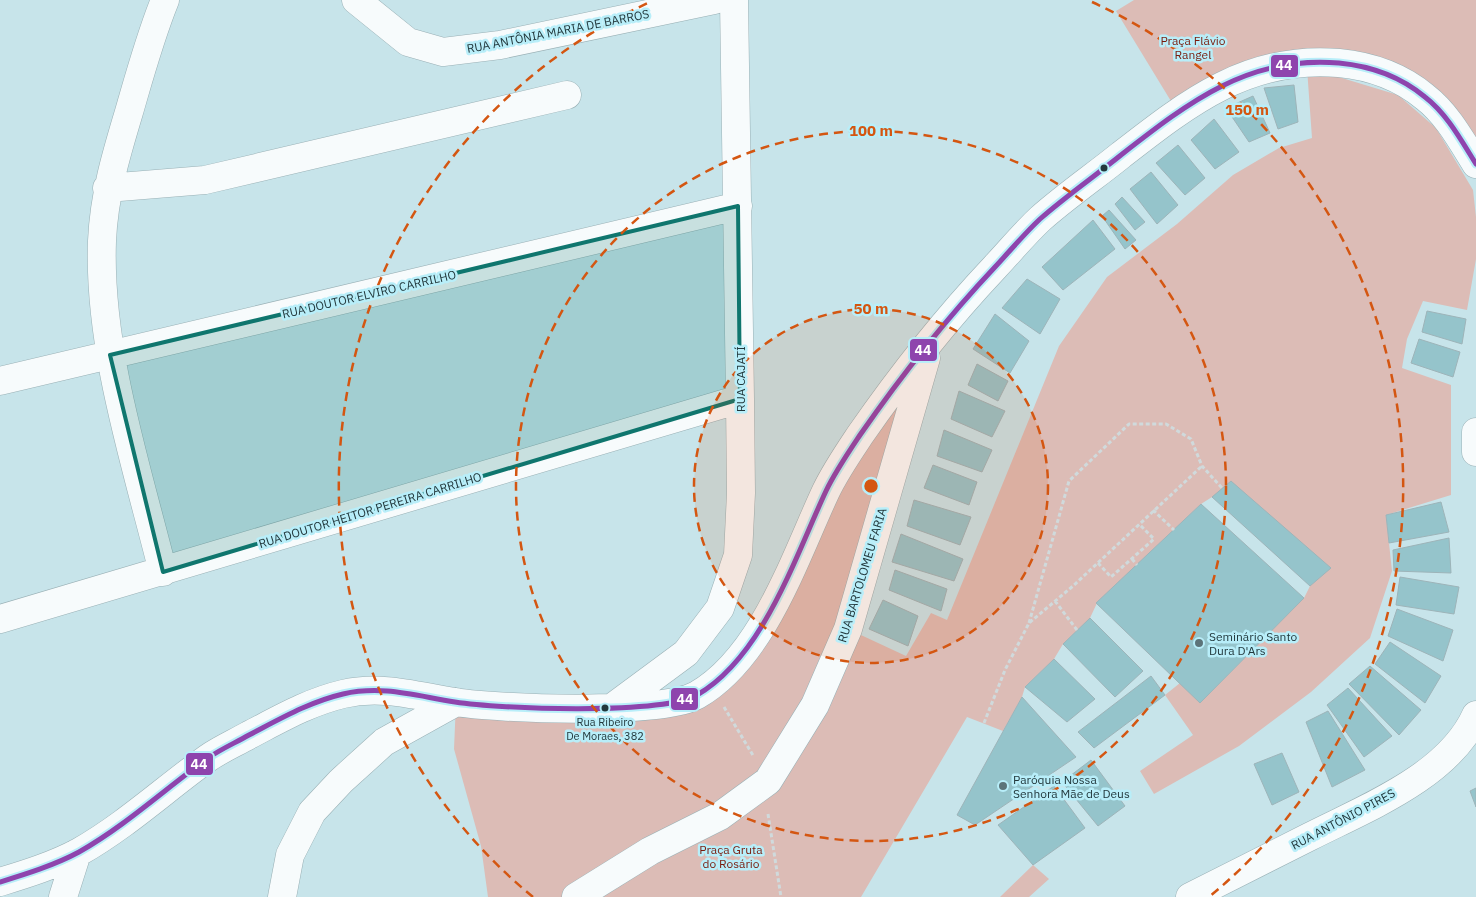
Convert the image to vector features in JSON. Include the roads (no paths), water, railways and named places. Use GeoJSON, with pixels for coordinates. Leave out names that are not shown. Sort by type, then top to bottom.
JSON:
{"type":"FeatureCollection","features":[{"type":"Feature","properties":{"kind":"street"},"geometry":{"type":"LineString","coordinates":[[163,572],[110,355],[102,285],[102,240],[107,188],[152,34],[165,0]]}},
{"type":"Feature","properties":{"kind":"street","name":"RUA ANTÔNIA MARIA DE BARROS"},"geometry":{"type":"LineString","coordinates":[[356,0],[408,42],[443,52],[500,45],[714,0]]}},
{"type":"Feature","properties":{"kind":"street","name":"RUA CAJATÍ"},"geometry":{"type":"LineString","coordinates":[[613,707],[686,653],[720,608],[738,555],[741,493],[734,0]]}},
{"type":"Feature","properties":{"kind":"street"},"geometry":{"type":"LineString","coordinates":[[0,882],[77,853],[214,754],[307,705],[346,694],[383,689],[420,694],[456,702],[558,708],[613,707],[676,702],[693,697],[714,683],[757,634],[793,566],[828,487],[859,437],[956,309],[1039,220],[1177,111],[1218,86],[1263,68],[1313,61],[1354,64],[1391,75],[1426,97],[1452,126],[1476,164]]}},
{"type":"Feature","properties":{"kind":"street"},"geometry":{"type":"LineString","coordinates":[[107,188],[205,180],[567,95]]}},
{"type":"Feature","properties":{"kind":"street","name":"RUA DOUTOR ELVIRO CARRILHO"},"geometry":{"type":"LineString","coordinates":[[0,381],[738,206]]}},
{"type":"Feature","properties":{"kind":"street","name":"RUA BARTOLOMEU FARIA"},"geometry":{"type":"LineString","coordinates":[[576,897],[650,851],[720,816],[765,784],[815,705],[848,629],[930,342]]}},
{"type":"Feature","properties":{"kind":"street","name":"RUA DOUTOR HEITOR PEREIRA CARRILHO"},"geometry":{"type":"LineString","coordinates":[[0,619],[740,399]]}},
{"type":"Feature","properties":{"kind":"street"},"geometry":{"type":"LineString","coordinates":[[1476,432],[1476,452]]}},
{"type":"Feature","properties":{"kind":"street"},"geometry":{"type":"LineString","coordinates":[[282,897],[290,855],[312,812],[341,780],[384,742],[456,702]]}},
{"type":"Feature","properties":{"kind":"street","name":"RUA ANTÔNIO PIRES"},"geometry":{"type":"LineString","coordinates":[[1190,897],[1386,798],[1438,764],[1470,729],[1476,715]]}},
{"type":"Feature","properties":{"kind":"street"},"geometry":{"type":"LineString","coordinates":[[63,897],[77,853]]}},
{"type":"Feature","properties":{"kind":"place","name":"Seminário Santo Dura D'Ars"},"geometry":{"type":"Point","coordinates":[1199,643]}},
{"type":"Feature","properties":{"kind":"place","name":"Rua Ribeiro De Moraes, 382"},"geometry":{"type":"Point","coordinates":[605,708]}},
{"type":"Feature","properties":{"kind":"place","name":"Paróquia Nossa Senhora Mãe de Deus"},"geometry":{"type":"Point","coordinates":[1003,786]}},
{"type":"Feature","properties":{"kind":"park label","name":"Praça Flávio Rangel"},"geometry":{"type":"Point","coordinates":[1193,47]}},
{"type":"Feature","properties":{"kind":"park label","name":"Praça Gruta do Rosário"},"geometry":{"type":"Point","coordinates":[731,856]}}]}
